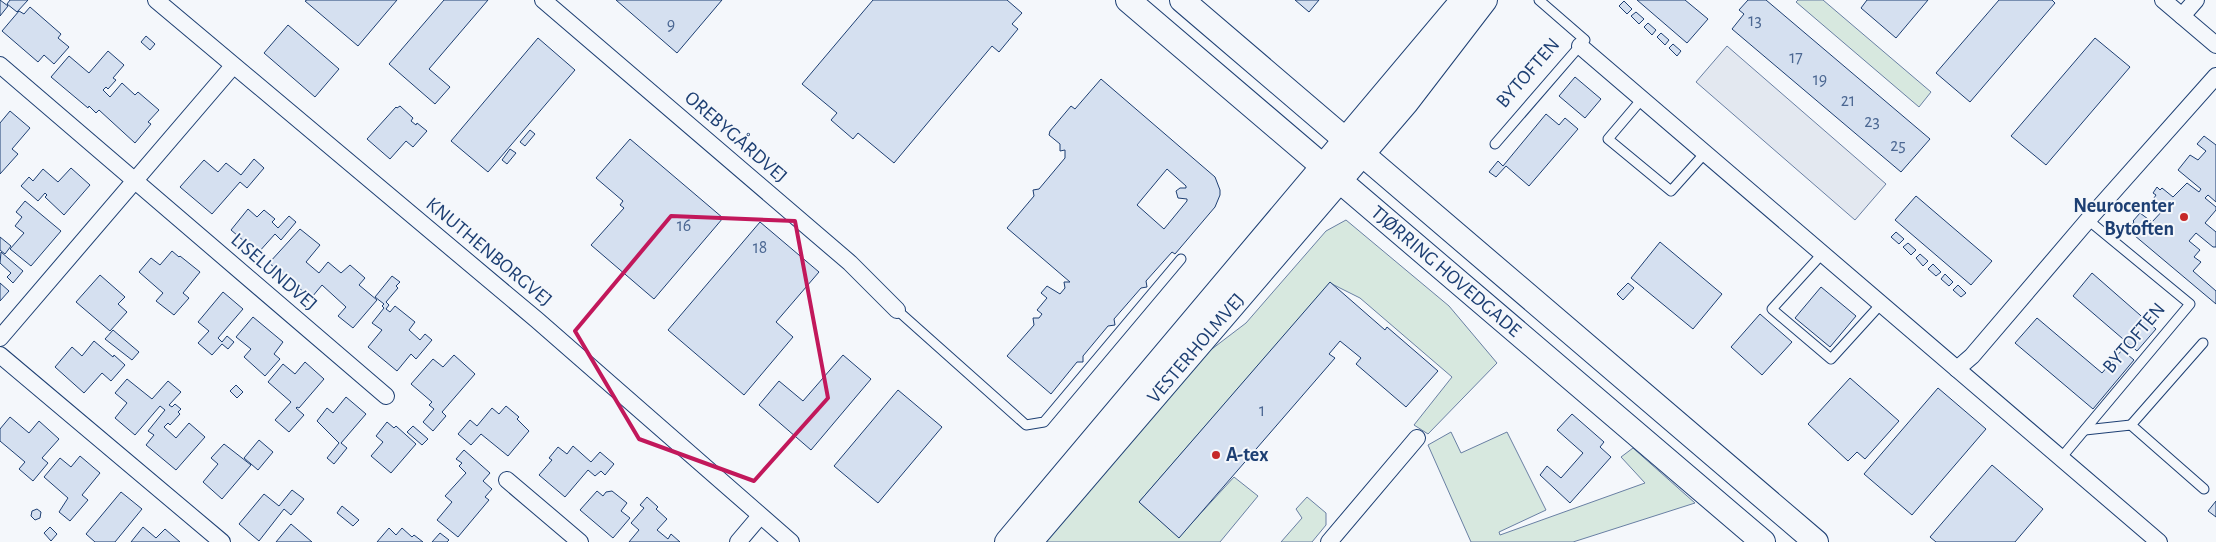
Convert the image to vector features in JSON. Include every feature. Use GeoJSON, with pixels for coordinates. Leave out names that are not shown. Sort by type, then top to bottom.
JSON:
{"type":"FeatureCollection","features":[{"type":"Feature","properties":{"kind":"main road","name":"TJØRRING HOVEDGADE"},"geometry":{"type":"LineString","coordinates":[[1128,0],[1764,542]]}},
{"type":"Feature","properties":{"kind":"main road","name":"TJØRRING HOVEDGADE"},"geometry":{"type":"LineString","coordinates":[[1182,0],[1816,542]]}},
{"type":"Feature","properties":{"kind":"main road"},"geometry":{"type":"LineString","coordinates":[[1353,147],[1463,0]]}},
{"type":"Feature","properties":{"kind":"main road"},"geometry":{"type":"LineString","coordinates":[[1353,147],[1406,102],[1485,0]]}},
{"type":"Feature","properties":{"kind":"main road","name":"VESTERHOLMVEJ"},"geometry":{"type":"LineString","coordinates":[[1030,542],[1353,147]]}},
{"type":"Feature","properties":{"kind":"main road","name":"VESTERHOLMVEJ"},"geometry":{"type":"LineString","coordinates":[[1007,542],[1331,173]]}},
{"type":"Feature","properties":{"kind":"street","name":"KNUTHENBORGVEJ"},"geometry":{"type":"LineString","coordinates":[[156,0],[537,320],[791,542]]}},
{"type":"Feature","properties":{"kind":"street","name":"OREBYGÅRDVEJ"},"geometry":{"type":"LineString","coordinates":[[543,0],[850,263],[898,310]]}},
{"type":"Feature","properties":{"kind":"street"},"geometry":{"type":"LineString","coordinates":[[2163,0],[2216,45]]}},
{"type":"Feature","properties":{"kind":"street"},"geometry":{"type":"LineString","coordinates":[[2182,16],[2196,0]]}},
{"type":"Feature","properties":{"kind":"street","name":"BYTOFTEN"},"geometry":{"type":"LineString","coordinates":[[1580,46],[2159,542]]}},
{"type":"Feature","properties":{"kind":"street","name":"LISELUNDVEJ"},"geometry":{"type":"LineString","coordinates":[[0,65],[386,396]]}},
{"type":"Feature","properties":{"kind":"street"},"geometry":{"type":"LineString","coordinates":[[0,338],[233,66]]}},
{"type":"Feature","properties":{"kind":"street"},"geometry":{"type":"LineString","coordinates":[[1957,369],[1972,356],[2088,220],[2216,76]]}},
{"type":"Feature","properties":{"kind":"street"},"geometry":{"type":"LineString","coordinates":[[0,355],[222,542]]}},
{"type":"Feature","properties":{"kind":"street"},"geometry":{"type":"LineString","coordinates":[[1328,542],[1417,438]]}},
{"type":"Feature","properties":{"kind":"street"},"geometry":{"type":"LineString","coordinates":[[507,480],[580,542]]}},
{"type":"Feature","properties":{"kind":"street"},"geometry":{"type":"LineString","coordinates":[[738,542],[760,516]]}},
{"type":"Feature","properties":{"kind":"lane"},"geometry":{"type":"LineString","coordinates":[[1539,0],[1585,40],[1580,46]]}},
{"type":"Feature","properties":{"kind":"lane","name":"BYTOFTEN"},"geometry":{"type":"LineString","coordinates":[[1495,144],[1580,46]]}},
{"type":"Feature","properties":{"kind":"lane"},"geometry":{"type":"LineString","coordinates":[[1642,99],[1608,139],[1671,191],[1705,153]]}},
{"type":"Feature","properties":{"kind":"lane","name":"BYTOFTEN"},"geometry":{"type":"LineString","coordinates":[[2062,458],[2190,304],[2088,220]]}},
{"type":"Feature","properties":{"kind":"lane"},"geometry":{"type":"LineString","coordinates":[[1822,254],[1772,309],[1831,359],[1881,304]]}},
{"type":"Feature","properties":{"kind":"lane"},"geometry":{"type":"LineString","coordinates":[[898,310],[1026,425],[1044,422],[1181,259]]}},
{"type":"Feature","properties":{"kind":"lane"},"geometry":{"type":"LineString","coordinates":[[2085,430],[2131,425],[2203,343]]}},
{"type":"Feature","properties":{"kind":"lane"},"geometry":{"type":"LineString","coordinates":[[2131,425],[2204,489]]}},
{"type":"Feature","properties":{"kind":"highlighted area"},"geometry":{"type":"Polygon","coordinates":[[[671,216],[795,221],[828,398],[754,481],[639,439],[575,331],[671,216]]]}},
{"type":"Feature","properties":{"kind":"shaded area"},"geometry":{"type":"Polygon","coordinates":[[[1798,0],[1823,0],[1931,92],[1919,107],[1796,2],[1798,0]]]}},
{"type":"Feature","properties":{"kind":"shaded area"},"geometry":{"type":"Polygon","coordinates":[[[1727,46],[1886,184],[1855,220],[1696,82],[1727,46]]]}},
{"type":"Feature","properties":{"kind":"shaded area"},"geometry":{"type":"Polygon","coordinates":[[[1346,220],[1449,306],[1497,363],[1428,434],[1414,425],[1452,377],[1360,298],[1330,283],[1139,502],[1179,537],[1234,477],[1258,496],[1220,542],[1045,542],[1204,355],[1246,323],[1326,231],[1346,220]]]}},
{"type":"Feature","properties":{"kind":"shaded area"},"geometry":{"type":"Polygon","coordinates":[[[1451,432],[1461,453],[1507,432],[1546,510],[1499,532],[1500,535],[1645,483],[1621,457],[1633,448],[1695,503],[1573,542],[1471,542],[1428,445],[1451,432]]]}},
{"type":"Feature","properties":{"kind":"shaded area"},"geometry":{"type":"Polygon","coordinates":[[[1307,497],[1326,513],[1326,525],[1312,542],[1281,542],[1302,518],[1296,509],[1307,497]]]}},
{"type":"Feature","properties":{"kind":"building"},"geometry":{"type":"Polygon","coordinates":[[[0,0],[8,6],[0,16],[0,0]]]}},
{"type":"Feature","properties":{"kind":"building"},"geometry":{"type":"Polygon","coordinates":[[[10,0],[28,0],[17,12],[7,4],[10,0]]]}},
{"type":"Feature","properties":{"kind":"building"},"geometry":{"type":"Polygon","coordinates":[[[397,0],[358,46],[305,1],[397,0]]]}},
{"type":"Feature","properties":{"kind":"building"},"geometry":{"type":"Polygon","coordinates":[[[444,0],[488,0],[429,69],[450,87],[435,104],[389,64],[444,0]]]}},
{"type":"Feature","properties":{"kind":"building"},"geometry":{"type":"Polygon","coordinates":[[[616,0],[722,0],[677,53],[616,0]]]}},
{"type":"Feature","properties":{"kind":"building"},"geometry":{"type":"Polygon","coordinates":[[[873,0],[1007,0],[1022,13],[1012,24],[1018,29],[999,52],[992,46],[894,163],[858,133],[853,139],[831,120],[837,113],[802,84],[873,0]]]}},
{"type":"Feature","properties":{"kind":"building"},"geometry":{"type":"Polygon","coordinates":[[[1295,0],[1319,0],[1309,12],[1295,0]]]}},
{"type":"Feature","properties":{"kind":"building"},"geometry":{"type":"Polygon","coordinates":[[[1637,0],[1685,0],[1708,19],[1687,43],[1637,0]]]}},
{"type":"Feature","properties":{"kind":"building"},"geometry":{"type":"Polygon","coordinates":[[[1748,0],[1766,0],[1930,139],[1901,172],[1732,29],[1744,14],[1739,10],[1748,0]]]}},
{"type":"Feature","properties":{"kind":"building"},"geometry":{"type":"Polygon","coordinates":[[[1867,0],[1928,0],[1896,38],[1861,8],[1867,0]]]}},
{"type":"Feature","properties":{"kind":"building"},"geometry":{"type":"Polygon","coordinates":[[[1999,0],[2052,0],[2055,3],[1970,102],[1936,73],[1999,0]]]}},
{"type":"Feature","properties":{"kind":"building"},"geometry":{"type":"Polygon","coordinates":[[[1624,1],[1632,9],[1627,14],[1619,6],[1624,1]]]}},
{"type":"Feature","properties":{"kind":"building"},"geometry":{"type":"Polygon","coordinates":[[[30,7],[61,34],[58,38],[69,47],[54,64],[44,55],[38,62],[2,31],[19,11],[24,14],[30,7]]]}},
{"type":"Feature","properties":{"kind":"building"},"geometry":{"type":"Polygon","coordinates":[[[1636,12],[1644,19],[1639,24],[1631,16],[1636,12]]]}},
{"type":"Feature","properties":{"kind":"building"},"geometry":{"type":"Polygon","coordinates":[[[1648,23],[1656,30],[1652,35],[1644,27],[1648,23]]]}},
{"type":"Feature","properties":{"kind":"building"},"geometry":{"type":"Polygon","coordinates":[[[288,25],[339,69],[315,97],[264,53],[288,25]]]}},
{"type":"Feature","properties":{"kind":"building"},"geometry":{"type":"Polygon","coordinates":[[[1661,33],[1669,40],[1665,45],[1657,37],[1661,33]]]}},
{"type":"Feature","properties":{"kind":"building"},"geometry":{"type":"Polygon","coordinates":[[[146,36],[155,44],[150,50],[141,42],[146,36]]]}},
{"type":"Feature","properties":{"kind":"building"},"geometry":{"type":"Polygon","coordinates":[[[538,38],[575,70],[488,172],[451,141],[538,38]]]}},
{"type":"Feature","properties":{"kind":"building"},"geometry":{"type":"Polygon","coordinates":[[[2095,38],[2130,67],[2046,165],[2011,136],[2095,38]]]}},
{"type":"Feature","properties":{"kind":"building"},"geometry":{"type":"Polygon","coordinates":[[[1673,44],[1681,51],[1677,56],[1669,48],[1673,44]]]}},
{"type":"Feature","properties":{"kind":"building"},"geometry":{"type":"Polygon","coordinates":[[[108,51],[124,65],[113,78],[116,80],[108,89],[106,87],[103,90],[110,97],[122,83],[135,95],[138,92],[159,110],[148,122],[151,124],[135,143],[99,110],[96,113],[89,106],[88,108],[51,77],[69,56],[89,73],[108,51]]]}},
{"type":"Feature","properties":{"kind":"building"},"geometry":{"type":"Polygon","coordinates":[[[1575,77],[1601,99],[1585,118],[1559,96],[1575,77]]]}},
{"type":"Feature","properties":{"kind":"building"},"geometry":{"type":"Polygon","coordinates":[[[1101,79],[1215,177],[1220,195],[1215,207],[1175,254],[1172,252],[1146,281],[1147,287],[1141,288],[1114,319],[1115,325],[1108,326],[1083,356],[1083,362],[1077,362],[1051,394],[1007,356],[1034,325],[1033,318],[1039,318],[1042,314],[1037,310],[1047,298],[1041,293],[1047,286],[1060,294],[1065,288],[1064,282],[1070,282],[1007,228],[1034,196],[1033,190],[1039,189],[1065,158],[1065,150],[1060,151],[1060,144],[1049,135],[1050,131],[1071,106],[1075,109],[1101,79]],[[1167,169],[1137,205],[1164,229],[1187,201],[1187,199],[1178,198],[1176,191],[1180,188],[1186,188],[1167,169]]]}},
{"type":"Feature","properties":{"kind":"building"},"geometry":{"type":"Polygon","coordinates":[[[400,106],[413,118],[411,121],[427,131],[413,147],[406,141],[390,159],[367,139],[396,107],[400,106]]]}},
{"type":"Feature","properties":{"kind":"building"},"geometry":{"type":"Polygon","coordinates":[[[10,111],[30,128],[12,149],[18,154],[0,174],[0,123],[10,111]]]}},
{"type":"Feature","properties":{"kind":"building"},"geometry":{"type":"Polygon","coordinates":[[[1546,114],[1559,125],[1565,118],[1578,129],[1529,186],[1506,166],[1496,177],[1489,172],[1498,161],[1503,166],[1546,114]]]}},
{"type":"Feature","properties":{"kind":"building"},"geometry":{"type":"Polygon","coordinates":[[[530,130],[535,134],[525,146],[520,142],[530,130]]]}},
{"type":"Feature","properties":{"kind":"building","name":"Neurocenter Bytoften"},"geometry":{"type":"Polygon","coordinates":[[[2204,136],[2216,145],[2216,202],[2208,195],[2205,198],[2216,207],[2216,210],[2205,223],[2216,232],[2216,247],[2213,247],[2196,233],[2189,241],[2200,250],[2194,257],[2201,262],[2193,271],[2216,291],[2216,304],[2128,230],[2140,213],[2152,222],[2166,207],[2154,198],[2156,195],[2153,193],[2157,187],[2160,190],[2162,188],[2173,197],[2187,183],[2199,192],[2201,189],[2178,170],[2190,155],[2198,160],[2206,151],[2197,144],[2204,136]]]}},
{"type":"Feature","properties":{"kind":"building"},"geometry":{"type":"Polygon","coordinates":[[[630,139],[723,218],[654,299],[591,245],[624,208],[620,205],[623,201],[596,178],[630,139]]]}},
{"type":"Feature","properties":{"kind":"building"},"geometry":{"type":"Polygon","coordinates":[[[510,149],[516,153],[507,164],[502,160],[510,149]]]}},
{"type":"Feature","properties":{"kind":"building"},"geometry":{"type":"Polygon","coordinates":[[[254,159],[264,168],[247,188],[240,182],[212,214],[180,187],[204,160],[218,172],[226,163],[241,175],[254,159]]]}},
{"type":"Feature","properties":{"kind":"building"},"geometry":{"type":"Polygon","coordinates":[[[71,168],[90,185],[64,215],[45,197],[47,195],[45,193],[38,201],[21,186],[29,177],[33,181],[43,169],[58,182],[71,168]]]}},
{"type":"Feature","properties":{"kind":"building"},"geometry":{"type":"Polygon","coordinates":[[[1916,196],[1992,261],[1971,285],[1895,220],[1916,196]]]}},
{"type":"Feature","properties":{"kind":"building"},"geometry":{"type":"Polygon","coordinates":[[[25,201],[61,231],[31,266],[10,249],[24,233],[15,226],[22,217],[16,212],[25,201]]]}},
{"type":"Feature","properties":{"kind":"building"},"geometry":{"type":"Polygon","coordinates":[[[248,209],[257,217],[264,210],[275,219],[272,222],[278,228],[289,216],[296,222],[281,240],[275,234],[258,253],[231,230],[248,209]]]}},
{"type":"Feature","properties":{"kind":"building"},"geometry":{"type":"Polygon","coordinates":[[[760,222],[819,272],[776,322],[793,337],[744,395],[668,330],[760,222]]]}},
{"type":"Feature","properties":{"kind":"building"},"geometry":{"type":"Polygon","coordinates":[[[300,229],[320,245],[306,262],[319,273],[328,262],[341,273],[350,265],[365,278],[359,285],[377,300],[353,328],[338,316],[346,307],[322,285],[312,297],[269,263],[300,229]]]}},
{"type":"Feature","properties":{"kind":"building"},"geometry":{"type":"Polygon","coordinates":[[[1896,232],[1904,239],[1899,244],[1891,237],[1896,232]]]}},
{"type":"Feature","properties":{"kind":"building"},"geometry":{"type":"Polygon","coordinates":[[[0,237],[11,246],[5,254],[0,250],[0,237]]]}},
{"type":"Feature","properties":{"kind":"building"},"geometry":{"type":"Polygon","coordinates":[[[1660,242],[1722,294],[1693,329],[1631,278],[1660,242]]]}},
{"type":"Feature","properties":{"kind":"building"},"geometry":{"type":"Polygon","coordinates":[[[1908,243],[1916,250],[1911,255],[1903,247],[1908,243]]]}},
{"type":"Feature","properties":{"kind":"building"},"geometry":{"type":"Polygon","coordinates":[[[172,251],[200,272],[183,293],[189,298],[174,315],[156,301],[163,293],[139,272],[151,258],[160,265],[172,251]]]}},
{"type":"Feature","properties":{"kind":"building"},"geometry":{"type":"Polygon","coordinates":[[[1,252],[23,271],[13,283],[7,277],[11,273],[0,263],[1,252]]]}},
{"type":"Feature","properties":{"kind":"building"},"geometry":{"type":"Polygon","coordinates":[[[1920,254],[1928,261],[1923,266],[1916,258],[1920,254]]]}},
{"type":"Feature","properties":{"kind":"building"},"geometry":{"type":"Polygon","coordinates":[[[1933,264],[1941,272],[1936,276],[1928,269],[1933,264]]]}},
{"type":"Feature","properties":{"kind":"building"},"geometry":{"type":"Polygon","coordinates":[[[2092,273],[2156,329],[2137,351],[2073,296],[2092,273]]]}},
{"type":"Feature","properties":{"kind":"building"},"geometry":{"type":"Polygon","coordinates":[[[1945,274],[1953,282],[1949,286],[1941,279],[1945,274]]]}},
{"type":"Feature","properties":{"kind":"building"},"geometry":{"type":"Polygon","coordinates":[[[100,275],[125,297],[118,304],[127,312],[110,331],[76,302],[100,275]]]}},
{"type":"Feature","properties":{"kind":"building"},"geometry":{"type":"Polygon","coordinates":[[[392,276],[400,282],[396,286],[398,288],[386,302],[389,305],[386,309],[390,312],[395,306],[415,322],[409,330],[420,340],[425,334],[432,340],[416,359],[411,354],[397,371],[368,347],[382,330],[372,323],[384,308],[382,306],[384,304],[375,297],[392,276]]]}},
{"type":"Feature","properties":{"kind":"building","name":"A-tex"},"geometry":{"type":"Polygon","coordinates":[[[1330,282],[1385,330],[1387,327],[1438,371],[1406,407],[1356,364],[1361,358],[1340,341],[1329,354],[1335,358],[1179,538],[1139,502],[1330,282]]]}},
{"type":"Feature","properties":{"kind":"building"},"geometry":{"type":"Polygon","coordinates":[[[0,283],[9,291],[0,301],[0,283]]]}},
{"type":"Feature","properties":{"kind":"building"},"geometry":{"type":"Polygon","coordinates":[[[1628,283],[1634,288],[1623,300],[1617,294],[1628,283]]]}},
{"type":"Feature","properties":{"kind":"building"},"geometry":{"type":"Polygon","coordinates":[[[1958,285],[1966,293],[1961,297],[1953,290],[1958,285]]]}},
{"type":"Feature","properties":{"kind":"building"},"geometry":{"type":"Polygon","coordinates":[[[1821,287],[1856,316],[1830,347],[1795,318],[1821,287]]]}},
{"type":"Feature","properties":{"kind":"building"},"geometry":{"type":"Polygon","coordinates":[[[223,292],[243,309],[218,338],[222,342],[227,336],[234,342],[228,349],[222,344],[212,355],[198,343],[209,331],[198,322],[223,292]]]}},
{"type":"Feature","properties":{"kind":"building"},"geometry":{"type":"Polygon","coordinates":[[[1760,314],[1792,342],[1762,375],[1731,347],[1760,314]]]}},
{"type":"Feature","properties":{"kind":"building"},"geometry":{"type":"Polygon","coordinates":[[[253,317],[283,342],[274,354],[280,359],[265,376],[244,357],[251,349],[236,337],[253,317]]]}},
{"type":"Feature","properties":{"kind":"building"},"geometry":{"type":"Polygon","coordinates":[[[2037,318],[2102,373],[2122,350],[2134,360],[2093,409],[2015,343],[2037,318]]]}},
{"type":"Feature","properties":{"kind":"building"},"geometry":{"type":"Polygon","coordinates":[[[113,330],[139,352],[132,360],[105,339],[113,330]]]}},
{"type":"Feature","properties":{"kind":"building"},"geometry":{"type":"Polygon","coordinates":[[[94,341],[125,365],[111,381],[102,373],[84,393],[55,367],[72,347],[82,356],[94,341]]]}},
{"type":"Feature","properties":{"kind":"building"},"geometry":{"type":"Polygon","coordinates":[[[454,355],[475,374],[442,412],[446,416],[433,431],[423,422],[434,409],[429,405],[432,402],[411,384],[433,359],[443,367],[454,355]]]}},
{"type":"Feature","properties":{"kind":"building"},"geometry":{"type":"Polygon","coordinates":[[[843,355],[871,379],[811,450],[759,405],[779,381],[803,401],[843,355]]]}},
{"type":"Feature","properties":{"kind":"building"},"geometry":{"type":"Polygon","coordinates":[[[305,362],[324,379],[299,408],[296,408],[304,415],[289,432],[275,420],[291,402],[268,382],[283,364],[295,374],[305,362]]]}},
{"type":"Feature","properties":{"kind":"building"},"geometry":{"type":"Polygon","coordinates":[[[1850,378],[1899,421],[1865,459],[1857,452],[1848,461],[1808,424],[1850,378]]]}},
{"type":"Feature","properties":{"kind":"building"},"geometry":{"type":"Polygon","coordinates":[[[127,379],[152,399],[168,381],[181,392],[169,405],[172,407],[175,404],[181,409],[178,412],[180,414],[170,425],[168,423],[164,427],[176,438],[189,423],[205,437],[176,470],[146,445],[154,435],[148,431],[165,410],[160,406],[135,435],[115,418],[127,403],[115,393],[127,379]]]}},
{"type":"Feature","properties":{"kind":"building"},"geometry":{"type":"Polygon","coordinates":[[[236,385],[243,392],[237,398],[230,391],[236,385]]]}},
{"type":"Feature","properties":{"kind":"building"},"geometry":{"type":"Polygon","coordinates":[[[1938,388],[1986,429],[1912,515],[1864,474],[1938,388]]]}},
{"type":"Feature","properties":{"kind":"building"},"geometry":{"type":"Polygon","coordinates":[[[898,390],[942,427],[878,503],[834,466],[898,390]]]}},
{"type":"Feature","properties":{"kind":"building"},"geometry":{"type":"Polygon","coordinates":[[[346,397],[366,414],[341,443],[347,448],[334,464],[327,458],[339,443],[317,421],[327,408],[333,413],[346,397]]]}},
{"type":"Feature","properties":{"kind":"building"},"geometry":{"type":"Polygon","coordinates":[[[506,406],[519,417],[517,419],[529,431],[508,456],[481,434],[471,445],[458,434],[470,420],[477,426],[492,408],[499,414],[506,406]]]}},
{"type":"Feature","properties":{"kind":"building"},"geometry":{"type":"Polygon","coordinates":[[[1572,414],[1604,442],[1600,447],[1611,457],[1570,503],[1540,475],[1547,466],[1561,478],[1583,453],[1557,430],[1572,414]]]}},
{"type":"Feature","properties":{"kind":"building"},"geometry":{"type":"Polygon","coordinates":[[[10,417],[29,433],[39,421],[59,439],[42,458],[48,463],[33,481],[19,469],[25,462],[0,441],[0,429],[10,417]]]}},
{"type":"Feature","properties":{"kind":"building"},"geometry":{"type":"Polygon","coordinates":[[[387,422],[394,428],[396,426],[416,444],[391,473],[371,456],[383,442],[376,436],[387,422]]]}},
{"type":"Feature","properties":{"kind":"building"},"geometry":{"type":"Polygon","coordinates":[[[413,426],[428,439],[422,445],[407,432],[413,426]]]}},
{"type":"Feature","properties":{"kind":"building"},"geometry":{"type":"Polygon","coordinates":[[[259,440],[273,452],[258,470],[244,458],[259,440]]]}},
{"type":"Feature","properties":{"kind":"building"},"geometry":{"type":"Polygon","coordinates":[[[224,444],[251,465],[222,499],[203,482],[218,464],[211,458],[224,444]]]}},
{"type":"Feature","properties":{"kind":"building"},"geometry":{"type":"Polygon","coordinates":[[[573,446],[591,462],[600,452],[614,464],[605,475],[601,471],[595,476],[588,470],[565,497],[539,475],[552,460],[549,458],[558,447],[567,454],[573,446]]]}},
{"type":"Feature","properties":{"kind":"building"},"geometry":{"type":"Polygon","coordinates":[[[464,450],[490,473],[483,481],[492,489],[485,497],[489,500],[458,537],[437,520],[452,502],[445,496],[466,473],[459,466],[462,463],[456,459],[464,450]]]}},
{"type":"Feature","properties":{"kind":"building"},"geometry":{"type":"Polygon","coordinates":[[[80,456],[100,473],[82,495],[88,500],[70,521],[59,512],[68,498],[44,477],[60,458],[71,467],[80,456]]]}},
{"type":"Feature","properties":{"kind":"building"},"geometry":{"type":"Polygon","coordinates":[[[1992,465],[2043,509],[2015,542],[1936,542],[1930,537],[1992,465]]]}},
{"type":"Feature","properties":{"kind":"building"},"geometry":{"type":"Polygon","coordinates":[[[292,490],[304,499],[291,515],[284,509],[259,541],[239,524],[264,494],[279,506],[292,490]]]}},
{"type":"Feature","properties":{"kind":"building"},"geometry":{"type":"Polygon","coordinates":[[[597,491],[603,496],[606,492],[612,491],[627,503],[621,511],[630,518],[613,538],[580,510],[597,491]]]}},
{"type":"Feature","properties":{"kind":"building"},"geometry":{"type":"Polygon","coordinates":[[[121,492],[142,509],[115,542],[95,542],[86,534],[121,492]]]}},
{"type":"Feature","properties":{"kind":"building"},"geometry":{"type":"Polygon","coordinates":[[[647,497],[667,519],[657,530],[668,539],[671,534],[680,542],[629,542],[639,530],[631,523],[644,508],[640,505],[647,497]]]}},
{"type":"Feature","properties":{"kind":"building"},"geometry":{"type":"Polygon","coordinates":[[[2216,501],[2216,517],[2208,511],[2216,501]]]}},
{"type":"Feature","properties":{"kind":"building"},"geometry":{"type":"Polygon","coordinates":[[[342,506],[359,520],[353,526],[337,513],[342,506]]]}},
{"type":"Feature","properties":{"kind":"building"},"geometry":{"type":"Polygon","coordinates":[[[37,509],[41,512],[40,518],[35,520],[31,516],[32,511],[37,509]]]}},
{"type":"Feature","properties":{"kind":"building"},"geometry":{"type":"Polygon","coordinates":[[[291,524],[312,542],[276,542],[291,524]]]}},
{"type":"Feature","properties":{"kind":"building"},"geometry":{"type":"Polygon","coordinates":[[[50,527],[57,534],[51,541],[44,533],[50,527]]]}},
{"type":"Feature","properties":{"kind":"building"},"geometry":{"type":"Polygon","coordinates":[[[143,527],[156,538],[165,529],[180,542],[131,542],[143,527]]]}},
{"type":"Feature","properties":{"kind":"building"},"geometry":{"type":"Polygon","coordinates":[[[389,528],[396,535],[402,528],[412,537],[414,535],[423,542],[377,542],[389,528]]]}},
{"type":"Feature","properties":{"kind":"building"},"geometry":{"type":"Polygon","coordinates":[[[440,533],[449,540],[447,542],[432,542],[440,533]]]}},
{"type":"Feature","properties":{"kind":"place","name":"Neurocenter Bytoften"},"geometry":{"type":"Point","coordinates":[2184,217]}},
{"type":"Feature","properties":{"kind":"place","name":"A-tex"},"geometry":{"type":"Point","coordinates":[1216,455]}}]}
